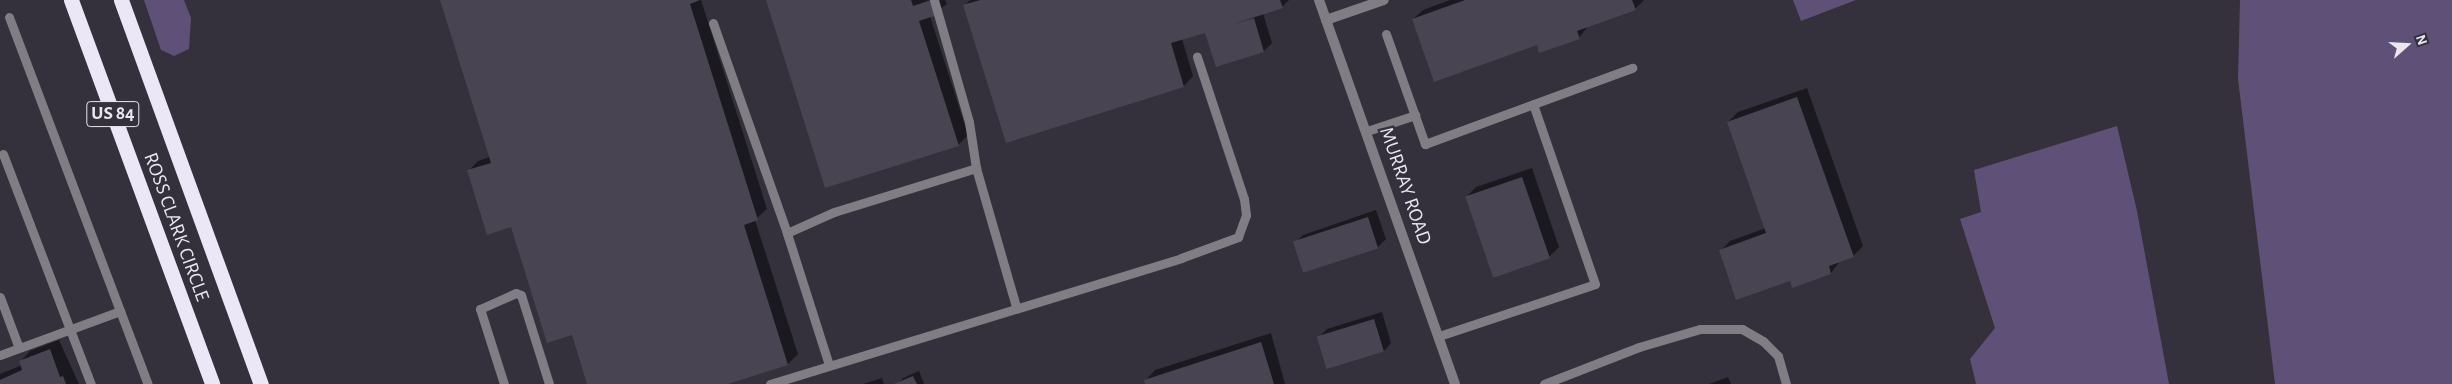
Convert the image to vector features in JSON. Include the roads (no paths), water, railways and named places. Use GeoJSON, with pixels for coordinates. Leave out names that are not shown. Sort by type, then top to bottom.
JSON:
{"type":"FeatureCollection","features":[{"type":"Feature","properties":{"kind":"highway","name":"ROSS CLARK CIRCLE"},"geometry":{"type":"LineString","coordinates":[[71,0],[212,384]]}},
{"type":"Feature","properties":{"kind":"highway","name":"ROSS CLARK CIRCLE"},"geometry":{"type":"LineString","coordinates":[[121,0],[261,384]]}},
{"type":"Feature","properties":{"kind":"street","name":"MURRAY ROAD"},"geometry":{"type":"LineString","coordinates":[[1319,0],[1367,131],[1455,384]]}},
{"type":"Feature","properties":{"kind":"street"},"geometry":{"type":"LineString","coordinates":[[1326,20],[1384,0]]}},
{"type":"Feature","properties":{"kind":"lane"},"geometry":{"type":"LineString","coordinates":[[934,0],[969,122],[976,168],[1016,307]]}},
{"type":"Feature","properties":{"kind":"lane"},"geometry":{"type":"LineString","coordinates":[[10,16],[148,384]]}},
{"type":"Feature","properties":{"kind":"lane"},"geometry":{"type":"LineString","coordinates":[[713,23],[787,233],[829,365]]}},
{"type":"Feature","properties":{"kind":"lane"},"geometry":{"type":"LineString","coordinates":[[1386,34],[1425,144],[1632,68]]}},
{"type":"Feature","properties":{"kind":"lane"},"geometry":{"type":"LineString","coordinates":[[770,384],[1016,307],[1181,258],[1238,236],[1246,215],[1244,199],[1197,57]]}},
{"type":"Feature","properties":{"kind":"lane"},"geometry":{"type":"LineString","coordinates":[[1439,336],[1595,284],[1533,104]]}},
{"type":"Feature","properties":{"kind":"lane"},"geometry":{"type":"LineString","coordinates":[[1367,131],[1415,114]]}},
{"type":"Feature","properties":{"kind":"lane"},"geometry":{"type":"LineString","coordinates":[[3,154],[91,384]]}},
{"type":"Feature","properties":{"kind":"lane"},"geometry":{"type":"LineString","coordinates":[[787,233],[834,212],[976,168]]}},
{"type":"Feature","properties":{"kind":"lane"},"geometry":{"type":"LineString","coordinates":[[504,384],[480,309],[516,293],[521,295],[549,384]]}},
{"type":"Feature","properties":{"kind":"lane"},"geometry":{"type":"LineString","coordinates":[[0,297],[19,348]]}},
{"type":"Feature","properties":{"kind":"lane"},"geometry":{"type":"LineString","coordinates":[[0,355],[120,311]]}},
{"type":"Feature","properties":{"kind":"lane"},"geometry":{"type":"LineString","coordinates":[[1544,384],[1639,347],[1700,329],[1742,329],[1764,341],[1778,356],[1786,384]]}}]}
